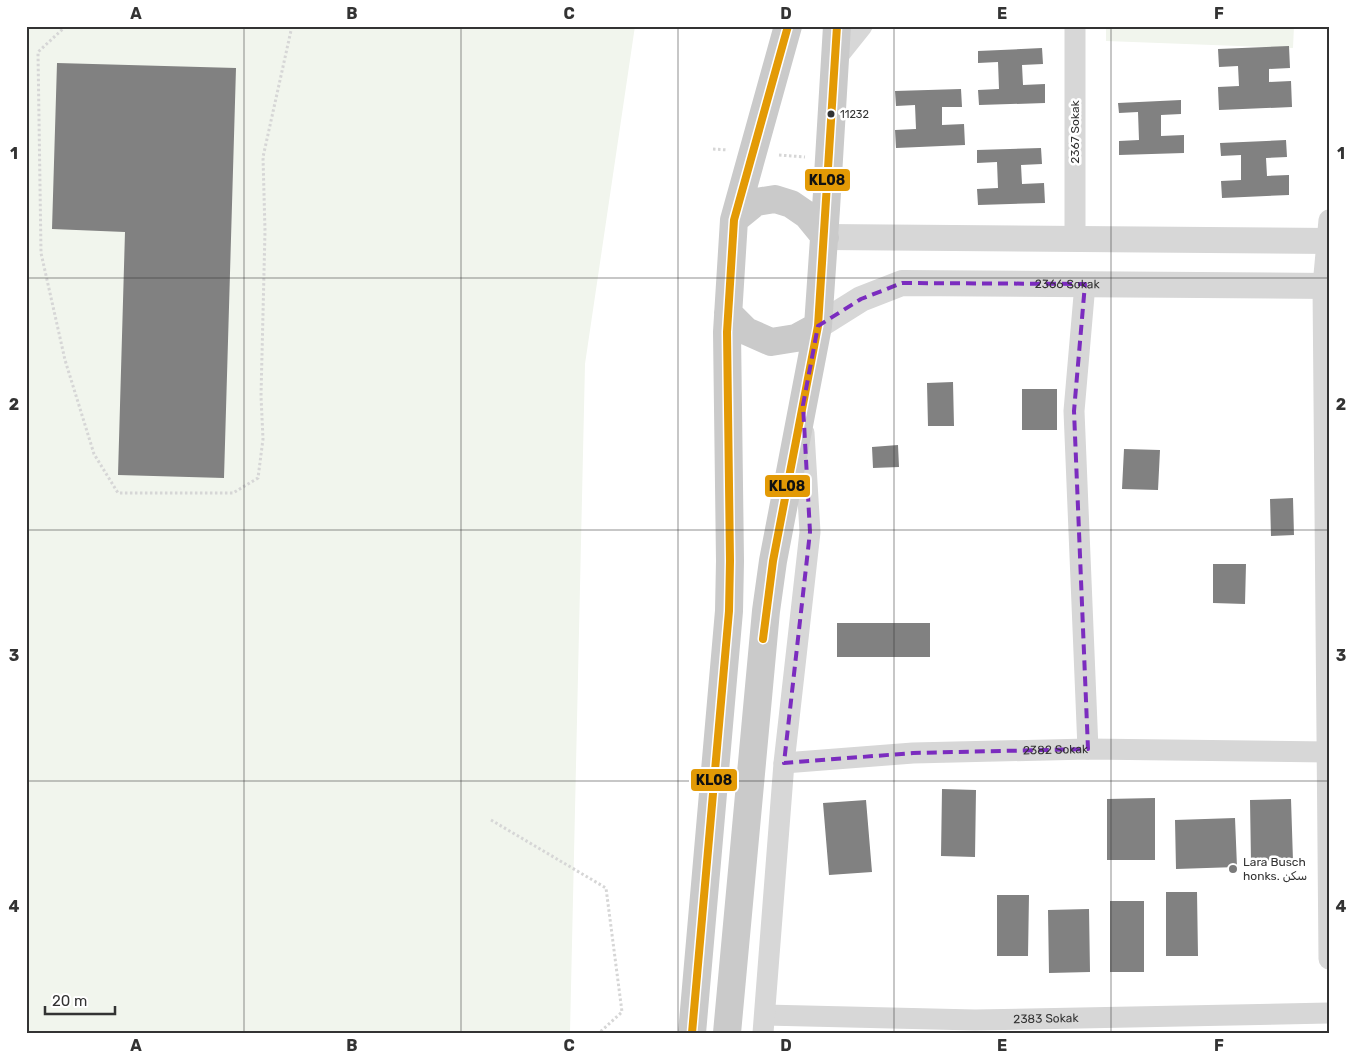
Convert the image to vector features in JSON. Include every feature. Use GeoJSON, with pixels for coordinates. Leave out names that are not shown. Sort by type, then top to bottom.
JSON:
{"type":"FeatureCollection","features":[{"type":"Feature","properties":{"kind":"main road"},"geometry":{"type":"LineString","coordinates":[[692,1033],[729,612],[730,561],[726,332],[734,220],[751,152],[788,26]]}},
{"type":"Feature","properties":{"kind":"main road"},"geometry":{"type":"LineString","coordinates":[[727,1033],[766,611],[773,561],[818,326],[830,160],[836,26]]}},
{"type":"Feature","properties":{"kind":"main road"},"geometry":{"type":"LineString","coordinates":[[734,220],[756,202],[775,199],[791,204],[807,215],[824,236]]}},
{"type":"Feature","properties":{"kind":"main road"},"geometry":{"type":"LineString","coordinates":[[728,313],[746,331],[771,342],[796,338],[818,326]]}},
{"type":"Feature","properties":{"kind":"street"},"geometry":{"type":"LineString","coordinates":[[834,61],[862,26]]}},
{"type":"Feature","properties":{"kind":"street","name":"2367 Sokak"},"geometry":{"type":"LineString","coordinates":[[1075,26],[1075,239]]}},
{"type":"Feature","properties":{"kind":"street"},"geometry":{"type":"LineString","coordinates":[[824,236],[1075,239],[1328,234],[1326,286],[1326,515],[1329,959]]}},
{"type":"Feature","properties":{"kind":"street","name":"2366 Sokak"},"geometry":{"type":"LineString","coordinates":[[818,326],[861,298],[902,283],[1326,286]]}},
{"type":"Feature","properties":{"kind":"street"},"geometry":{"type":"LineString","coordinates":[[1086,284],[1074,411],[1088,749]]}},
{"type":"Feature","properties":{"kind":"street"},"geometry":{"type":"LineString","coordinates":[[764,1024],[784,763],[810,532],[803,405]]}},
{"type":"Feature","properties":{"kind":"street","name":"2382 Sokak"},"geometry":{"type":"LineString","coordinates":[[784,763],[913,753],[1088,749],[1328,752]]}},
{"type":"Feature","properties":{"kind":"street","name":"2383 Sokak"},"geometry":{"type":"LineString","coordinates":[[764,1024],[974,1026],[1329,1012]]}},
{"type":"Feature","properties":{"kind":"path"},"geometry":{"type":"LineString","coordinates":[[66,26],[38,52],[41,253],[65,360],[94,454],[118,493],[232,493],[258,478],[263,439],[261,396],[265,231],[263,157],[292,26]]}},
{"type":"Feature","properties":{"kind":"path"},"geometry":{"type":"LineString","coordinates":[[713,149],[830,160]]}},
{"type":"Feature","properties":{"kind":"path"},"geometry":{"type":"LineString","coordinates":[[491,820],[606,888],[622,1012],[599,1033]]}},
{"type":"Feature","properties":{"kind":"highlighted area"},"geometry":{"type":"Polygon","coordinates":[[[902,283],[1085,284],[1074,411],[1088,749],[913,753],[784,763],[810,532],[803,405],[818,326],[861,299],[902,283]]]}},
{"type":"Feature","properties":{"kind":"shaded area"},"geometry":{"type":"Polygon","coordinates":[[[26,26],[635,26],[585,364],[570,1033],[26,1033],[26,26]]]}},
{"type":"Feature","properties":{"kind":"shaded area"},"geometry":{"type":"Polygon","coordinates":[[[1106,26],[1294,26],[1293,48],[1106,41],[1106,26]]]}},
{"type":"Feature","properties":{"kind":"building"},"geometry":{"type":"Polygon","coordinates":[[[1289,46],[1290,68],[1269,69],[1269,82],[1291,81],[1292,107],[1219,110],[1218,87],[1239,86],[1238,66],[1219,67],[1218,49],[1289,46]]]}},
{"type":"Feature","properties":{"kind":"building"},"geometry":{"type":"Polygon","coordinates":[[[1042,48],[1043,64],[1022,65],[1023,85],[1045,84],[1045,103],[979,105],[978,90],[999,89],[998,62],[978,63],[978,51],[1042,48]]]}},
{"type":"Feature","properties":{"kind":"building"},"geometry":{"type":"Polygon","coordinates":[[[57,63],[236,68],[224,478],[118,475],[125,232],[52,229],[57,63]]]}},
{"type":"Feature","properties":{"kind":"building"},"geometry":{"type":"Polygon","coordinates":[[[961,89],[962,107],[942,107],[942,125],[964,124],[965,145],[896,148],[895,130],[916,129],[915,105],[896,106],[895,91],[961,89]]]}},
{"type":"Feature","properties":{"kind":"building"},"geometry":{"type":"Polygon","coordinates":[[[1181,100],[1181,114],[1161,115],[1161,136],[1184,135],[1184,153],[1119,155],[1119,141],[1139,140],[1138,112],[1119,113],[1118,103],[1181,100]]]}},
{"type":"Feature","properties":{"kind":"building"},"geometry":{"type":"Polygon","coordinates":[[[1286,140],[1287,157],[1266,158],[1267,176],[1289,175],[1289,195],[1222,198],[1221,181],[1241,180],[1241,155],[1221,156],[1220,143],[1286,140]]]}},
{"type":"Feature","properties":{"kind":"building"},"geometry":{"type":"Polygon","coordinates":[[[1041,148],[1042,164],[1021,165],[1022,184],[1044,183],[1045,203],[978,205],[977,189],[998,188],[997,162],[977,163],[977,150],[1041,148]]]}},
{"type":"Feature","properties":{"kind":"building"},"geometry":{"type":"Polygon","coordinates":[[[953,382],[954,426],[928,426],[927,383],[953,382]]]}},
{"type":"Feature","properties":{"kind":"building"},"geometry":{"type":"Polygon","coordinates":[[[1022,389],[1057,389],[1057,430],[1022,430],[1022,389]]]}},
{"type":"Feature","properties":{"kind":"building"},"geometry":{"type":"Polygon","coordinates":[[[898,445],[899,467],[873,468],[872,447],[898,445]]]}},
{"type":"Feature","properties":{"kind":"building"},"geometry":{"type":"Polygon","coordinates":[[[1124,449],[1160,450],[1158,490],[1122,489],[1124,449]]]}},
{"type":"Feature","properties":{"kind":"building"},"geometry":{"type":"Polygon","coordinates":[[[1293,498],[1294,535],[1271,536],[1270,499],[1293,498]]]}},
{"type":"Feature","properties":{"kind":"building"},"geometry":{"type":"Polygon","coordinates":[[[1213,564],[1246,564],[1245,604],[1213,603],[1213,564]]]}},
{"type":"Feature","properties":{"kind":"building"},"geometry":{"type":"Polygon","coordinates":[[[837,623],[930,623],[930,657],[837,657],[837,623]]]}},
{"type":"Feature","properties":{"kind":"building"},"geometry":{"type":"Polygon","coordinates":[[[942,789],[976,790],[975,857],[941,856],[942,789]]]}},
{"type":"Feature","properties":{"kind":"building"},"geometry":{"type":"Polygon","coordinates":[[[1155,798],[1155,860],[1107,860],[1107,799],[1155,798]]]}},
{"type":"Feature","properties":{"kind":"building"},"geometry":{"type":"Polygon","coordinates":[[[1291,799],[1293,861],[1251,862],[1250,800],[1291,799]]]}},
{"type":"Feature","properties":{"kind":"building"},"geometry":{"type":"Polygon","coordinates":[[[866,800],[872,872],[829,875],[823,803],[866,800]]]}},
{"type":"Feature","properties":{"kind":"building"},"geometry":{"type":"Polygon","coordinates":[[[1235,818],[1237,867],[1176,869],[1175,820],[1235,818]]]}},
{"type":"Feature","properties":{"kind":"building"},"geometry":{"type":"Polygon","coordinates":[[[1166,892],[1197,892],[1198,956],[1166,956],[1166,892]]]}},
{"type":"Feature","properties":{"kind":"building"},"geometry":{"type":"Polygon","coordinates":[[[997,895],[1029,895],[1028,956],[997,956],[997,895]]]}},
{"type":"Feature","properties":{"kind":"building"},"geometry":{"type":"Polygon","coordinates":[[[1110,901],[1144,901],[1144,972],[1110,972],[1110,901]]]}},
{"type":"Feature","properties":{"kind":"building"},"geometry":{"type":"Polygon","coordinates":[[[1089,909],[1090,972],[1049,973],[1048,910],[1089,909]]]}},
{"type":"Feature","properties":{"kind":"transit line","name":"KL08"},"geometry":{"type":"LineString","coordinates":[[692,1033],[729,611],[727,332],[734,220],[788,26]]}},
{"type":"Feature","properties":{"kind":"transit line","name":"KL08"},"geometry":{"type":"LineString","coordinates":[[763,639],[773,561],[818,326],[837,26]]}},
{"type":"Feature","properties":{"kind":"place","name":"11232"},"geometry":{"type":"Point","coordinates":[831,114]}},
{"type":"Feature","properties":{"kind":"place","name":"Lara Busch honks. سكن"},"geometry":{"type":"Point","coordinates":[1233,869]}}]}
